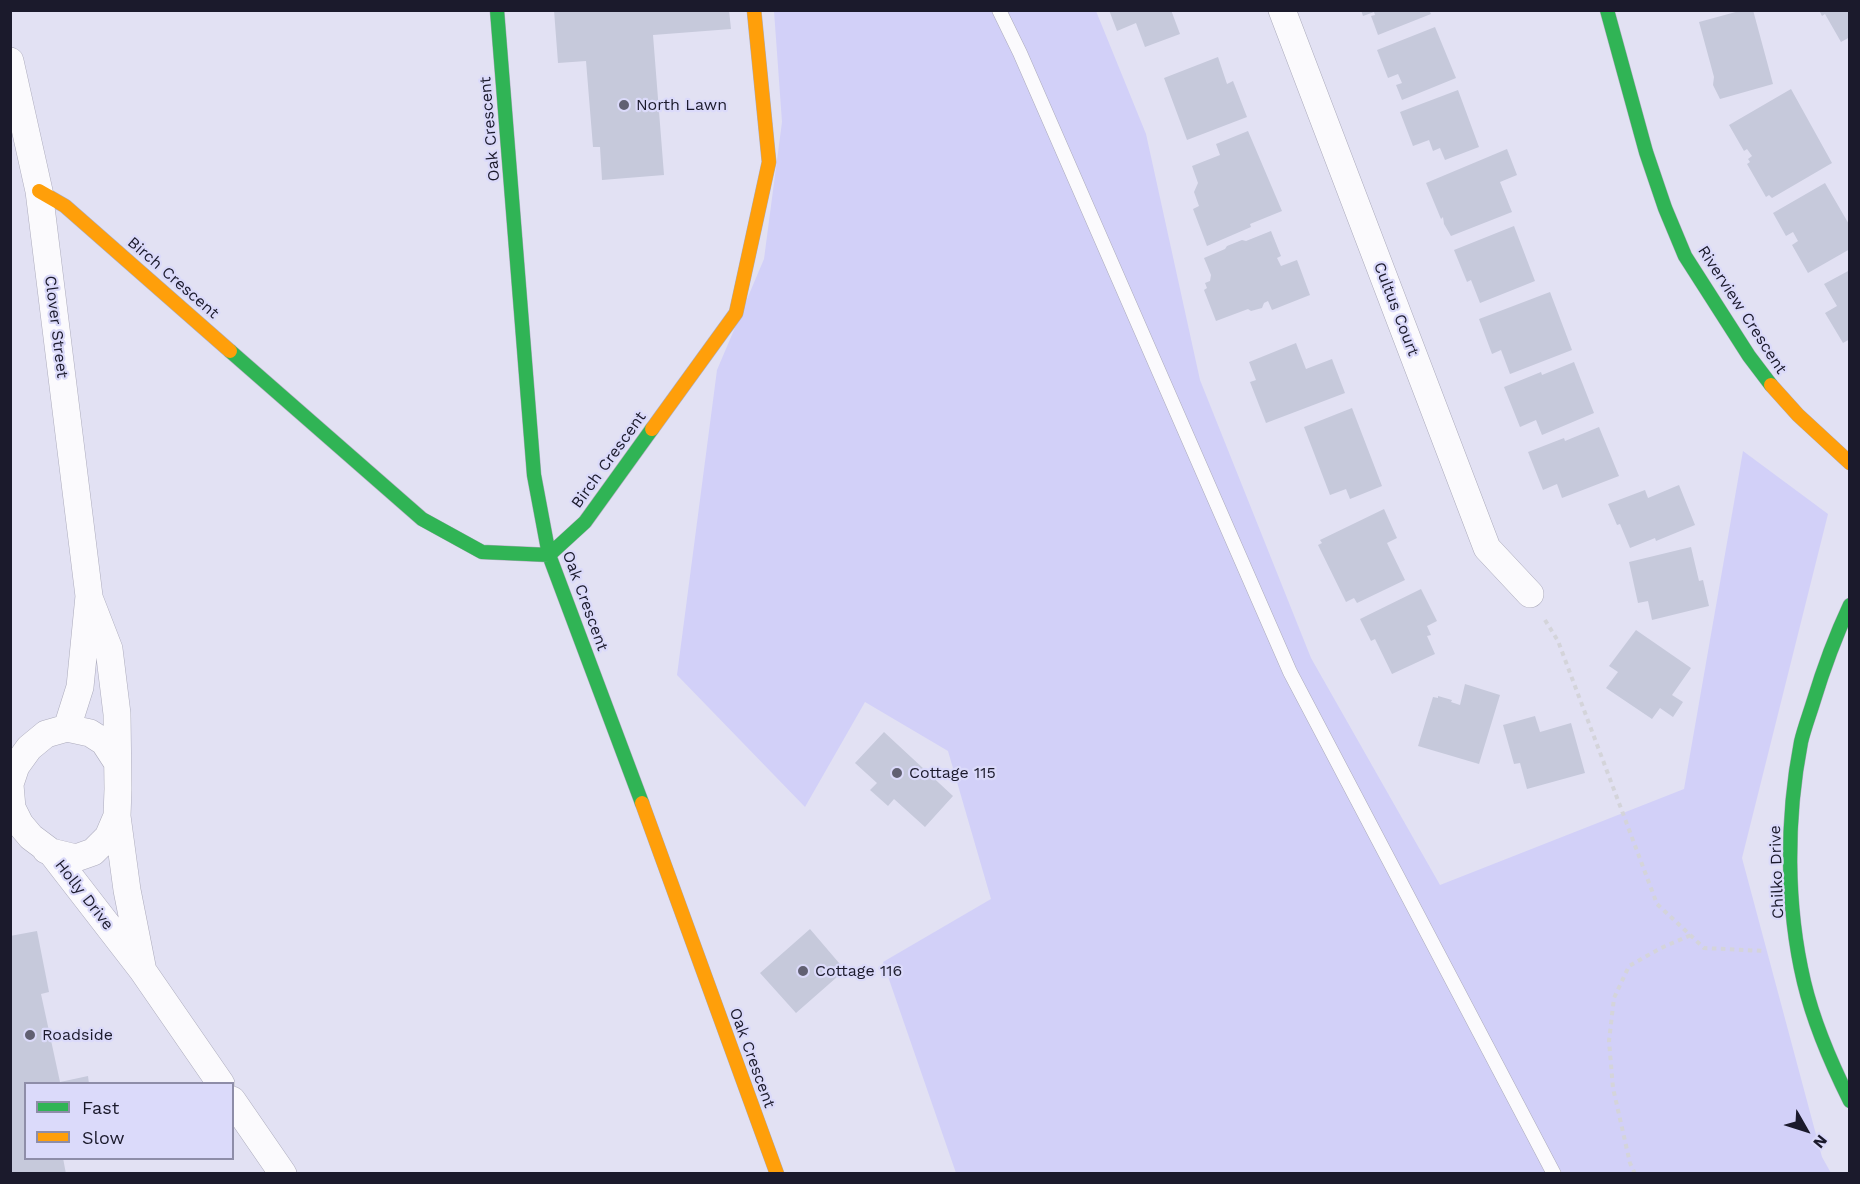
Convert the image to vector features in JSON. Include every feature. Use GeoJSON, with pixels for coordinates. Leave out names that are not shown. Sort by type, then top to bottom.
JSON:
{"type":"FeatureCollection","features":[{"type":"Feature","properties":{"kind":"street","name":"Oak Crescent"},"geometry":{"type":"LineString","coordinates":[[497,10],[534,475],[549,555],[604,698],[777,1173]]}},
{"type":"Feature","properties":{"kind":"street","name":"Birch Crescent"},"geometry":{"type":"LineString","coordinates":[[39,191],[65,206],[422,519],[482,552],[549,555],[585,522],[736,313],[770,162],[754,10]]}},
{"type":"Feature","properties":{"kind":"street","name":"Cultus Court"},"geometry":{"type":"LineString","coordinates":[[1282,10],[1487,548],[1530,594]]}},
{"type":"Feature","properties":{"kind":"street","name":"Riverview Crescent"},"geometry":{"type":"LineString","coordinates":[[1607,10],[1646,152],[1665,208],[1685,256],[1749,356],[1772,387],[1798,415],[1850,463]]}},
{"type":"Feature","properties":{"kind":"street","name":"Clover Street"},"geometry":{"type":"LineString","coordinates":[[10,61],[39,191],[88,596],[80,687],[67,728]]}},
{"type":"Feature","properties":{"kind":"street","name":"Clover Street"},"geometry":{"type":"LineString","coordinates":[[88,596],[109,649],[117,714],[117,762]]}},
{"type":"Feature","properties":{"kind":"street","name":"Chilko Drive"},"geometry":{"type":"LineString","coordinates":[[1850,605],[1834,640],[1802,740],[1790,841],[1792,897],[1798,953],[1812,1012],[1850,1101]]}},
{"type":"Feature","properties":{"kind":"street"},"geometry":{"type":"LineString","coordinates":[[67,728],[90,733],[104,742],[117,762],[117,816],[108,837],[93,852],[76,858],[51,852],[31,837],[20,824],[12,808],[10,784],[16,766],[29,748],[46,734],[67,728]]}},
{"type":"Feature","properties":{"kind":"street","name":"Holly Drive"},"geometry":{"type":"LineString","coordinates":[[117,816],[127,890],[143,971]]}},
{"type":"Feature","properties":{"kind":"street","name":"Holly Drive"},"geometry":{"type":"LineString","coordinates":[[10,838],[51,852],[143,971],[220,1082]]}},
{"type":"Feature","properties":{"kind":"street"},"geometry":{"type":"LineString","coordinates":[[234,1103],[284,1173]]}},
{"type":"Feature","properties":{"kind":"lane"},"geometry":{"type":"LineString","coordinates":[[999,10],[1020,53],[1290,672],[1554,1173]]}},
{"type":"Feature","properties":{"kind":"path"},"geometry":{"type":"LineString","coordinates":[[1530,594],[1558,641],[1657,904],[1704,948],[1798,953]]}},
{"type":"Feature","properties":{"kind":"path"},"geometry":{"type":"LineString","coordinates":[[1635,1173],[1630,1163],[1613,1088],[1609,1041],[1614,998],[1629,966],[1660,948],[1691,935]]}},
{"type":"Feature","properties":{"kind":"shaded area"},"geometry":{"type":"Polygon","coordinates":[[[774,11],[1096,11],[1146,134],[1200,380],[1311,658],[1440,885],[1684,789],[1743,451],[1828,514],[1742,858],[1822,1157],[1831,1173],[956,1173],[883,962],[991,899],[948,751],[865,702],[805,807],[677,675],[717,370],[764,259],[782,122],[774,11]]]}},
{"type":"Feature","properties":{"kind":"building","name":"North Lawn"},"geometry":{"type":"Polygon","coordinates":[[[554,10],[729,10],[731,29],[653,35],[664,175],[602,180],[600,147],[593,147],[586,61],[558,63],[554,10]]]}},
{"type":"Feature","properties":{"kind":"building"},"geometry":{"type":"Polygon","coordinates":[[[1109,10],[1171,10],[1180,34],[1145,47],[1136,23],[1117,31],[1109,10]]]}},
{"type":"Feature","properties":{"kind":"building"},"geometry":{"type":"Polygon","coordinates":[[[1361,10],[1429,10],[1431,14],[1378,35],[1371,16],[1375,15],[1374,12],[1363,16],[1361,10]]]}},
{"type":"Feature","properties":{"kind":"building"},"geometry":{"type":"Polygon","coordinates":[[[1743,10],[1753,10],[1773,84],[1720,99],[1713,85],[1714,77],[1699,22],[1743,10]]]}},
{"type":"Feature","properties":{"kind":"building"},"geometry":{"type":"Polygon","coordinates":[[[1819,10],[1850,10],[1850,37],[1841,42],[1825,14],[1822,16],[1819,10]]]}},
{"type":"Feature","properties":{"kind":"building"},"geometry":{"type":"Polygon","coordinates":[[[1435,27],[1456,78],[1402,100],[1396,85],[1402,83],[1398,74],[1388,78],[1377,50],[1435,27]]]}},
{"type":"Feature","properties":{"kind":"building"},"geometry":{"type":"Polygon","coordinates":[[[1218,57],[1227,84],[1233,81],[1247,117],[1187,140],[1164,78],[1218,57]]]}},
{"type":"Feature","properties":{"kind":"building"},"geometry":{"type":"Polygon","coordinates":[[[1791,89],[1832,163],[1772,198],[1769,195],[1766,197],[1747,164],[1750,162],[1748,159],[1752,156],[1747,149],[1744,151],[1729,125],[1791,89]]]}},
{"type":"Feature","properties":{"kind":"building"},"geometry":{"type":"Polygon","coordinates":[[[1458,90],[1479,147],[1445,160],[1440,148],[1433,151],[1429,140],[1413,146],[1400,112],[1458,90]]]}},
{"type":"Feature","properties":{"kind":"building"},"geometry":{"type":"Polygon","coordinates":[[[1248,131],[1282,211],[1207,246],[1193,209],[1199,206],[1194,192],[1198,183],[1192,166],[1220,155],[1216,144],[1248,131]]]}},
{"type":"Feature","properties":{"kind":"building"},"geometry":{"type":"Polygon","coordinates":[[[1507,149],[1517,175],[1500,182],[1512,212],[1451,236],[1426,183],[1507,149]]]}},
{"type":"Feature","properties":{"kind":"building"},"geometry":{"type":"Polygon","coordinates":[[[1825,183],[1850,226],[1850,249],[1808,273],[1792,245],[1798,241],[1793,232],[1786,236],[1773,213],[1825,183]]]}},
{"type":"Feature","properties":{"kind":"building"},"geometry":{"type":"Polygon","coordinates":[[[1514,226],[1535,281],[1480,303],[1471,280],[1467,282],[1454,250],[1514,226]]]}},
{"type":"Feature","properties":{"kind":"building"},"geometry":{"type":"Polygon","coordinates":[[[1271,231],[1281,256],[1277,258],[1281,266],[1297,260],[1310,295],[1272,310],[1268,301],[1262,308],[1251,311],[1248,309],[1216,321],[1204,290],[1207,288],[1205,283],[1210,281],[1211,275],[1204,258],[1227,246],[1271,231]]]}},
{"type":"Feature","properties":{"kind":"building"},"geometry":{"type":"Polygon","coordinates":[[[1850,270],[1850,339],[1843,343],[1825,313],[1837,306],[1824,284],[1850,270]]]}},
{"type":"Feature","properties":{"kind":"building"},"geometry":{"type":"Polygon","coordinates":[[[1550,292],[1572,350],[1510,374],[1501,350],[1492,354],[1479,319],[1550,292]]]}},
{"type":"Feature","properties":{"kind":"building"},"geometry":{"type":"Polygon","coordinates":[[[1296,343],[1306,369],[1332,359],[1345,393],[1266,423],[1250,382],[1256,380],[1249,362],[1296,343]]]}},
{"type":"Feature","properties":{"kind":"building"},"geometry":{"type":"Polygon","coordinates":[[[1574,362],[1594,413],[1542,435],[1536,420],[1520,427],[1504,387],[1574,362]]]}},
{"type":"Feature","properties":{"kind":"building"},"geometry":{"type":"Polygon","coordinates":[[[1352,408],[1382,486],[1350,499],[1346,489],[1330,495],[1304,427],[1352,408]]]}},
{"type":"Feature","properties":{"kind":"building"},"geometry":{"type":"Polygon","coordinates":[[[1599,427],[1619,476],[1562,498],[1557,484],[1543,490],[1528,452],[1564,438],[1565,441],[1599,427]]]}},
{"type":"Feature","properties":{"kind":"building"},"geometry":{"type":"Polygon","coordinates":[[[1679,485],[1695,525],[1656,541],[1655,538],[1630,548],[1608,504],[1645,490],[1648,498],[1679,485]]]}},
{"type":"Feature","properties":{"kind":"building"},"geometry":{"type":"Polygon","coordinates":[[[1384,509],[1397,538],[1387,543],[1405,580],[1357,603],[1354,598],[1346,602],[1318,545],[1322,543],[1320,540],[1384,509]]]}},
{"type":"Feature","properties":{"kind":"building"},"geometry":{"type":"Polygon","coordinates":[[[1691,547],[1699,581],[1703,580],[1709,606],[1652,620],[1648,601],[1638,603],[1629,562],[1691,547]]]}},
{"type":"Feature","properties":{"kind":"building"},"geometry":{"type":"Polygon","coordinates":[[[1421,589],[1437,621],[1427,626],[1431,635],[1427,636],[1435,654],[1392,674],[1375,639],[1371,641],[1360,619],[1421,589]]]}},
{"type":"Feature","properties":{"kind":"building"},"geometry":{"type":"Polygon","coordinates":[[[1636,630],[1691,668],[1672,695],[1683,702],[1673,717],[1660,708],[1652,719],[1606,688],[1618,672],[1609,666],[1636,630]]]}},
{"type":"Feature","properties":{"kind":"building"},"geometry":{"type":"Polygon","coordinates":[[[1465,684],[1500,695],[1479,764],[1418,746],[1433,697],[1452,700],[1451,702],[1460,705],[1465,684]]]}},
{"type":"Feature","properties":{"kind":"building"},"geometry":{"type":"Polygon","coordinates":[[[1535,716],[1540,732],[1571,723],[1585,773],[1527,789],[1520,763],[1514,764],[1503,725],[1535,716]]]}},
{"type":"Feature","properties":{"kind":"building","name":"Cottage 115"},"geometry":{"type":"Polygon","coordinates":[[[884,732],[953,796],[925,827],[894,799],[888,806],[870,790],[877,783],[855,763],[884,732]]]}},
{"type":"Feature","properties":{"kind":"building","name":"Cottage 116"},"geometry":{"type":"Polygon","coordinates":[[[810,929],[845,970],[796,1013],[760,973],[810,929]]]}},
{"type":"Feature","properties":{"kind":"building","name":"Roadside"},"geometry":{"type":"Polygon","coordinates":[[[37,931],[49,992],[41,994],[60,1082],[24,1082],[24,1160],[63,1160],[66,1174],[10,1174],[10,936],[37,931]]]}},
{"type":"Feature","properties":{"kind":"building","name":"Roadside"},"geometry":{"type":"Polygon","coordinates":[[[88,1076],[89,1082],[60,1082],[88,1076]]]}},
{"type":"Feature","properties":{"kind":"traffic: fast"},"geometry":{"type":"LineString","coordinates":[[497,10],[534,475],[549,555],[642,803]]}},
{"type":"Feature","properties":{"kind":"traffic: fast"},"geometry":{"type":"LineString","coordinates":[[1607,10],[1646,152],[1665,208],[1685,256],[1749,356],[1771,385]]}},
{"type":"Feature","properties":{"kind":"traffic: fast"},"geometry":{"type":"LineString","coordinates":[[230,351],[422,519],[482,552],[549,555],[585,522],[652,429]]}},
{"type":"Feature","properties":{"kind":"traffic: fast"},"geometry":{"type":"LineString","coordinates":[[1850,605],[1825,666],[1801,742],[1793,801],[1790,862],[1794,923],[1804,982],[1824,1043],[1850,1101]]}},
{"type":"Feature","properties":{"kind":"traffic: slow"},"geometry":{"type":"LineString","coordinates":[[652,429],[736,313],[769,162],[754,10]]}},
{"type":"Feature","properties":{"kind":"traffic: slow"},"geometry":{"type":"LineString","coordinates":[[39,191],[65,206],[230,351]]}},
{"type":"Feature","properties":{"kind":"traffic: slow"},"geometry":{"type":"LineString","coordinates":[[1771,385],[1798,415],[1850,463]]}},
{"type":"Feature","properties":{"kind":"traffic: slow"},"geometry":{"type":"LineString","coordinates":[[642,803],[777,1174]]}},
{"type":"Feature","properties":{"kind":"place","name":"North Lawn"},"geometry":{"type":"Point","coordinates":[624,105]}},
{"type":"Feature","properties":{"kind":"place","name":"Cottage 115"},"geometry":{"type":"Point","coordinates":[897,773]}},
{"type":"Feature","properties":{"kind":"place","name":"Cottage 116"},"geometry":{"type":"Point","coordinates":[803,971]}},
{"type":"Feature","properties":{"kind":"place","name":"Roadside"},"geometry":{"type":"Point","coordinates":[30,1035]}}]}
